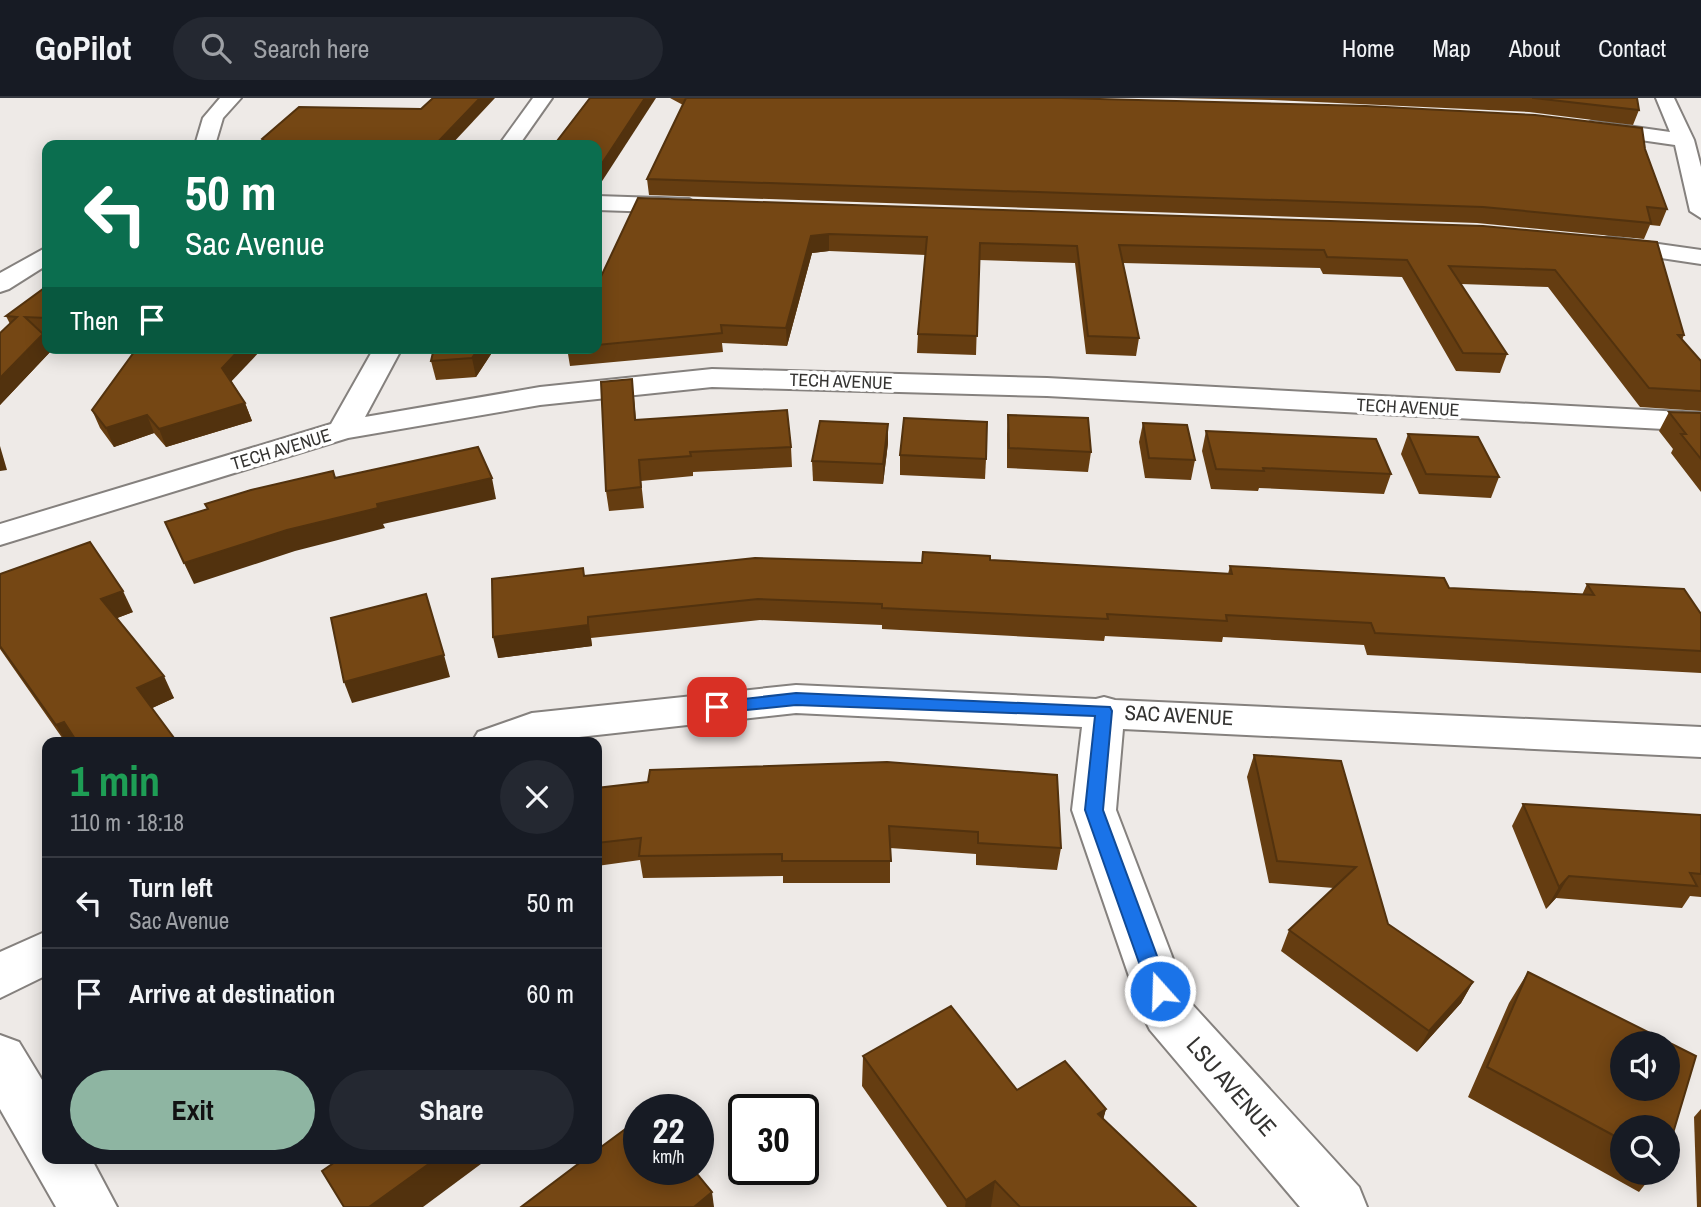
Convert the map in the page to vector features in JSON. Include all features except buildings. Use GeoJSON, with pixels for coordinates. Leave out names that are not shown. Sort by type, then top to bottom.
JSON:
{"type":"FeatureCollection","features":[{"type":"Feature","properties":{"kind":"street"},"geometry":{"type":"LineString","coordinates":[[206,140],[208,124],[232,98]]}},
{"type":"Feature","properties":{"kind":"street"},"geometry":{"type":"LineString","coordinates":[[513,140],[543,98]]}},
{"type":"Feature","properties":{"kind":"street"},"geometry":{"type":"LineString","coordinates":[[1665,98],[1684,140],[1701,211]]}},
{"type":"Feature","properties":{"kind":"street"},"geometry":{"type":"LineString","coordinates":[[1578,126],[1684,140]]}},
{"type":"Feature","properties":{"kind":"street"},"geometry":{"type":"LineString","coordinates":[[602,203],[713,207]]}},
{"type":"Feature","properties":{"kind":"street"},"geometry":{"type":"LineString","coordinates":[[1591,242],[1701,257]]}},
{"type":"Feature","properties":{"kind":"street"},"geometry":{"type":"LineString","coordinates":[[0,284],[42,257]]}},
{"type":"Feature","properties":{"kind":"street"},"geometry":{"type":"LineString","coordinates":[[342,430],[385,354]]}},
{"type":"Feature","properties":{"kind":"street","name":"TECH AVENUE"},"geometry":{"type":"LineString","coordinates":[[0,535],[342,430],[540,396],[712,378],[1046,387],[1701,422]]}},
{"type":"Feature","properties":{"kind":"street","name":"SAC AVENUE"},"geometry":{"type":"LineString","coordinates":[[506,737],[533,727],[796,699],[1104,711],[1701,742]]}},
{"type":"Feature","properties":{"kind":"street","name":"LSU AVENUE"},"geometry":{"type":"LineString","coordinates":[[1104,711],[1094,810],[1168,1014],[1339,1207]]}},
{"type":"Feature","properties":{"kind":"street"},"geometry":{"type":"LineString","coordinates":[[0,977],[42,954]]}},
{"type":"Feature","properties":{"kind":"street"},"geometry":{"type":"LineString","coordinates":[[0,1059],[42,1130]]}},
{"type":"Feature","properties":{"kind":"street"},"geometry":{"type":"LineString","coordinates":[[63,1164],[88,1207]]}},
{"type":"Feature","properties":{"kind":"route"},"geometry":{"type":"LineString","coordinates":[[717,707],[796,699],[1104,711],[1094,810],[1160,991]]}}]}
